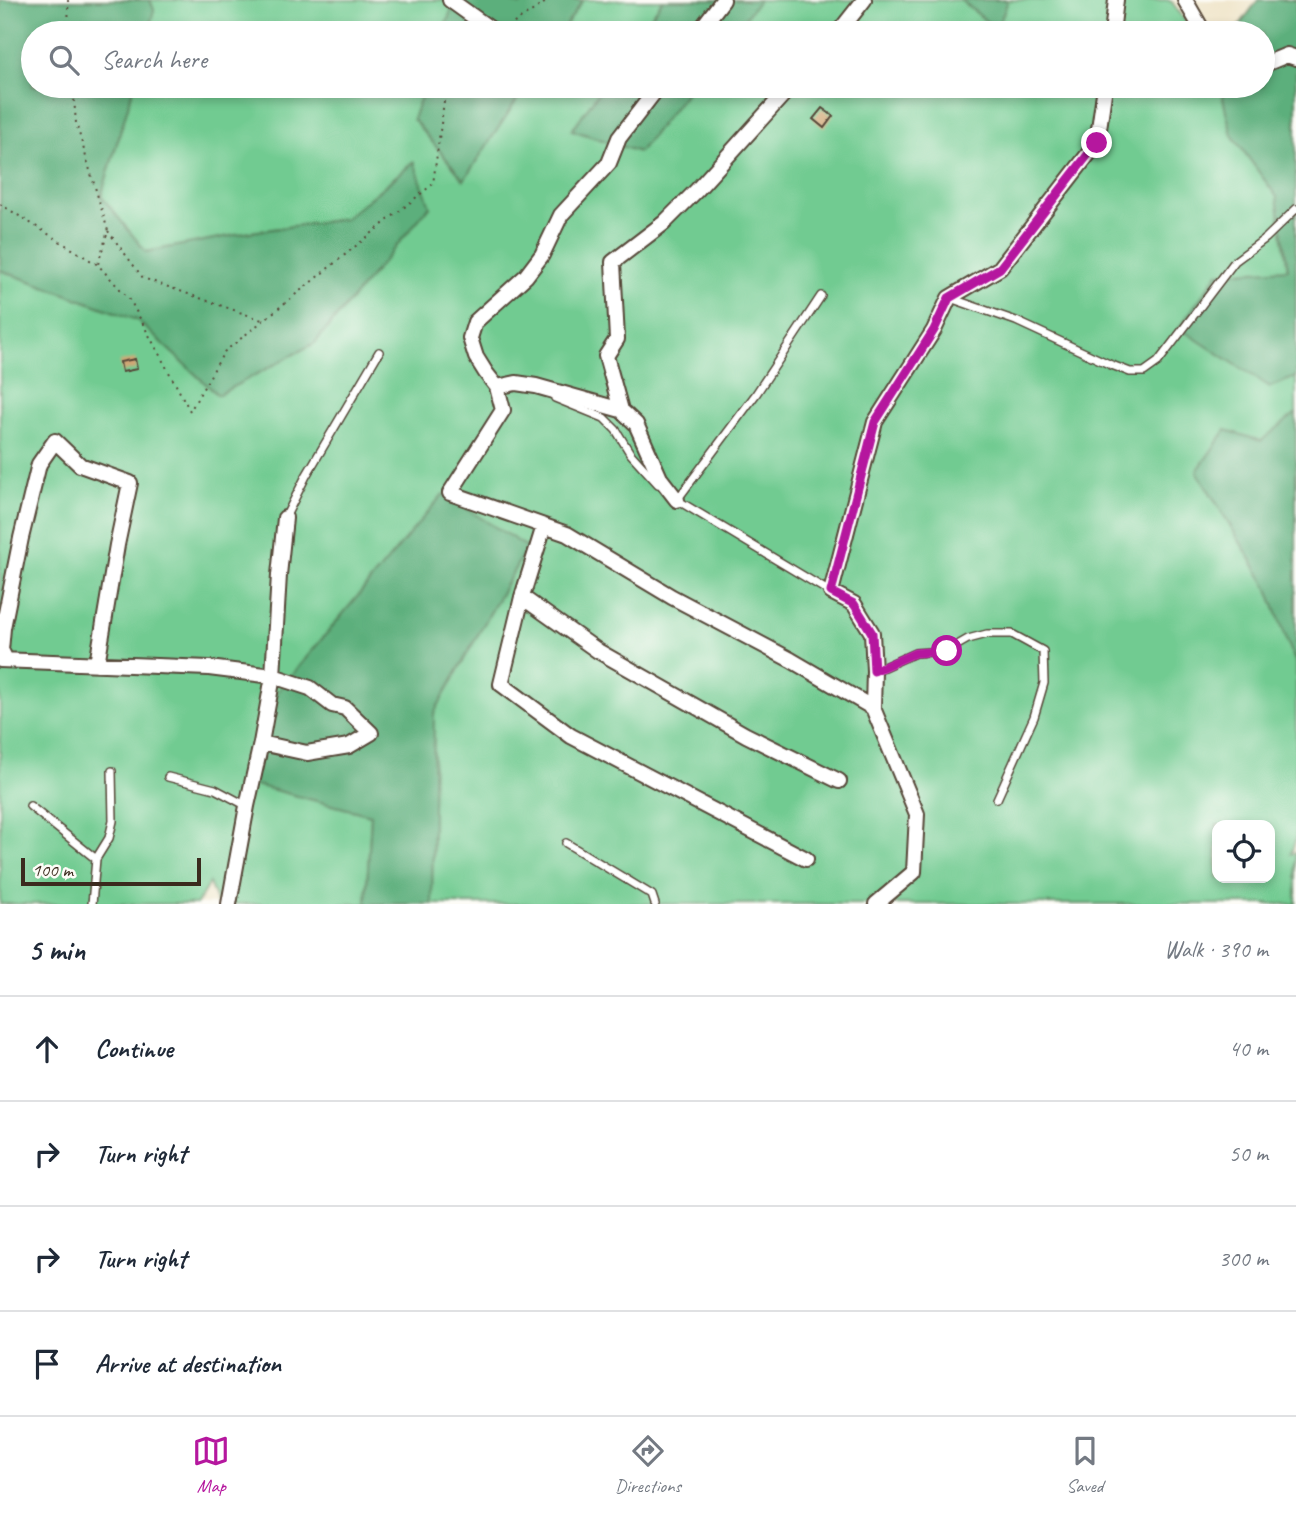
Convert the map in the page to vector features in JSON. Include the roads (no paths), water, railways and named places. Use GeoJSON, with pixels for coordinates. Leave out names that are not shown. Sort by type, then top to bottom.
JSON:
{"type":"FeatureCollection","features":[{"type":"Feature","properties":{"kind":"street"},"geometry":{"type":"LineString","coordinates":[[450,0],[486,21]]}},
{"type":"Feature","properties":{"kind":"street"},"geometry":{"type":"LineString","coordinates":[[707,21],[723,0]]}},
{"type":"Feature","properties":{"kind":"street"},"geometry":{"type":"LineString","coordinates":[[847,21],[864,0]]}},
{"type":"Feature","properties":{"kind":"street"},"geometry":{"type":"LineString","coordinates":[[1113,21],[1116,0]]}},
{"type":"Feature","properties":{"kind":"street"},"geometry":{"type":"LineString","coordinates":[[1185,0],[1197,21]]}},
{"type":"Feature","properties":{"kind":"street"},"geometry":{"type":"LineString","coordinates":[[650,98],[619,138],[609,163],[561,215],[542,255],[526,276],[475,322],[470,338],[476,356],[497,387],[503,410],[450,493],[567,534],[672,597],[791,660],[873,708]]}},
{"type":"Feature","properties":{"kind":"street"},"geometry":{"type":"LineString","coordinates":[[621,410],[606,356],[617,339],[613,262],[664,223],[698,190],[780,98]]}},
{"type":"Feature","properties":{"kind":"street"},"geometry":{"type":"LineString","coordinates":[[876,904],[914,872],[917,814],[873,708],[872,633],[854,604],[831,592],[875,422],[934,330],[949,298],[1000,268],[1097,143],[1103,98]]}},
{"type":"Feature","properties":{"kind":"street"},"geometry":{"type":"LineString","coordinates":[[497,387],[516,383],[536,386],[621,410],[636,424],[660,478],[677,500]]}},
{"type":"Feature","properties":{"kind":"street"},"geometry":{"type":"LineString","coordinates":[[97,664],[130,483],[80,465],[55,441],[39,464],[21,538],[3,628],[3,660],[97,664],[209,668],[273,676],[310,688],[332,705],[345,708],[371,733],[349,746],[307,753],[261,743]]}},
{"type":"Feature","properties":{"kind":"street"},"geometry":{"type":"LineString","coordinates":[[229,904],[273,676],[285,518]]}},
{"type":"Feature","properties":{"kind":"street"},"geometry":{"type":"LineString","coordinates":[[544,526],[522,597],[501,684],[571,736],[806,859]]}},
{"type":"Feature","properties":{"kind":"street"},"geometry":{"type":"LineString","coordinates":[[522,597],[598,651],[746,735],[839,781]]}},
{"type":"Feature","properties":{"kind":"lane"},"geometry":{"type":"LineString","coordinates":[[949,298],[1016,321],[1130,372],[1144,372],[1158,362],[1235,261],[1266,238],[1296,209]]}},
{"type":"Feature","properties":{"kind":"lane"},"geometry":{"type":"LineString","coordinates":[[677,500],[756,394],[821,296]]}},
{"type":"Feature","properties":{"kind":"lane"},"geometry":{"type":"LineString","coordinates":[[285,518],[306,476],[379,352]]}},
{"type":"Feature","properties":{"kind":"lane"},"geometry":{"type":"LineString","coordinates":[[497,387],[517,386],[540,392],[604,418],[616,430],[648,475],[677,500],[831,592]]}},
{"type":"Feature","properties":{"kind":"lane"},"geometry":{"type":"LineString","coordinates":[[874,671],[915,653],[947,651],[968,639],[987,634],[1012,634],[1043,652],[1044,683],[1034,717],[997,799]]}},
{"type":"Feature","properties":{"kind":"lane"},"geometry":{"type":"LineString","coordinates":[[92,904],[96,859],[108,838],[113,821],[112,771]]}},
{"type":"Feature","properties":{"kind":"lane"},"geometry":{"type":"LineString","coordinates":[[168,777],[215,789],[247,806]]}},
{"type":"Feature","properties":{"kind":"lane"},"geometry":{"type":"LineString","coordinates":[[30,806],[96,859]]}},
{"type":"Feature","properties":{"kind":"lane"},"geometry":{"type":"LineString","coordinates":[[566,843],[652,895],[655,904]]}}]}
